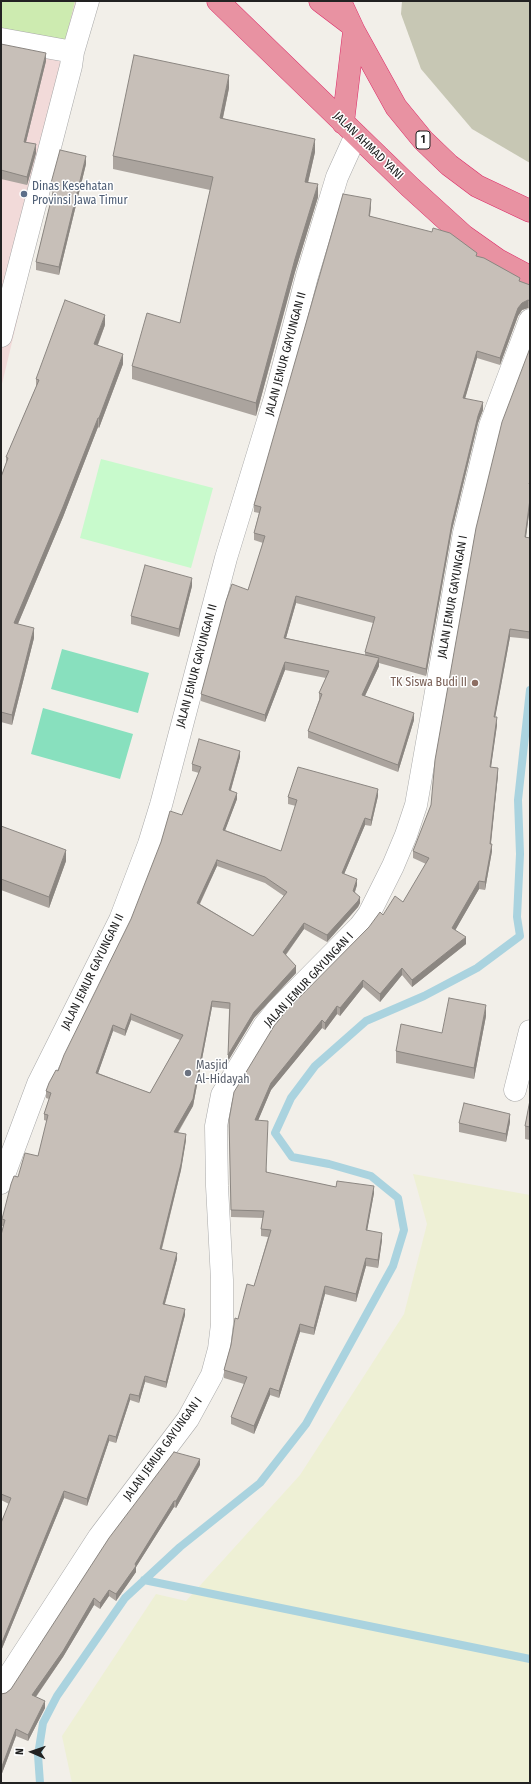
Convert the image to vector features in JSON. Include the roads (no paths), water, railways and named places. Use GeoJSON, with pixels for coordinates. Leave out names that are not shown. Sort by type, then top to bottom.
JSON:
{"type":"FeatureCollection","features":[{"type":"Feature","properties":{"kind":"highway","name":"JALAN AHMAD YANI"},"geometry":{"type":"LineString","coordinates":[[218,1],[350,129],[464,236],[498,260],[530,277]]}},
{"type":"Feature","properties":{"kind":"highway"},"geometry":{"type":"LineString","coordinates":[[320,1],[353,28]]}},
{"type":"Feature","properties":{"kind":"highway","name":"1"},"geometry":{"type":"LineString","coordinates":[[340,1],[396,107],[423,140],[449,165],[476,186],[530,211]]}},
{"type":"Feature","properties":{"kind":"highway"},"geometry":{"type":"LineString","coordinates":[[350,129],[353,28],[351,1]]}},
{"type":"Feature","properties":{"kind":"street"},"geometry":{"type":"LineString","coordinates":[[1,336],[71,66],[73,52],[88,1]]}},
{"type":"Feature","properties":{"kind":"street"},"geometry":{"type":"LineString","coordinates":[[1,39],[73,52]]}},
{"type":"Feature","properties":{"kind":"street","name":"JALAN JEMUR GAYUNGAN II"},"geometry":{"type":"LineString","coordinates":[[1,1183],[38,1084],[120,920],[149,844],[161,805],[226,558],[275,398],[307,276],[350,129]]}},
{"type":"Feature","properties":{"kind":"street","name":"JALAN JEMUR GAYUNGAN I"},"geometry":{"type":"LineString","coordinates":[[1,1688],[98,1537],[188,1419],[212,1375],[219,1349],[222,1324],[216,1148],[218,1110],[222,1095],[264,1026],[360,926],[369,914],[393,866],[406,835],[416,805],[464,533],[490,426],[530,320]]}},
{"type":"Feature","properties":{"kind":"street"},"geometry":{"type":"LineString","coordinates":[[515,1090],[530,1031]]}},
{"type":"Feature","properties":{"kind":"waterway"},"geometry":{"type":"LineString","coordinates":[[40,1783],[38,1755],[43,1723],[57,1696],[125,1598],[180,1547],[260,1483],[306,1424],[393,1266],[404,1230],[398,1198],[371,1176],[329,1164],[292,1157],[275,1133],[291,1098],[315,1066],[366,1021],[424,996],[477,968],[520,936],[517,917],[520,854],[518,800],[530,690]]}},
{"type":"Feature","properties":{"kind":"waterway"},"geometry":{"type":"LineString","coordinates":[[144,1580],[530,1659]]}},
{"type":"Feature","properties":{"kind":"place","name":"Dinas Kesehatan Provinsi Jawa Timur"},"geometry":{"type":"Point","coordinates":[24,194]}},
{"type":"Feature","properties":{"kind":"place","name":"TK Siswa Budi II"},"geometry":{"type":"Point","coordinates":[475,683]}},
{"type":"Feature","properties":{"kind":"place","name":"Masjid Al-Hidayah"},"geometry":{"type":"Point","coordinates":[188,1073]}}]}
